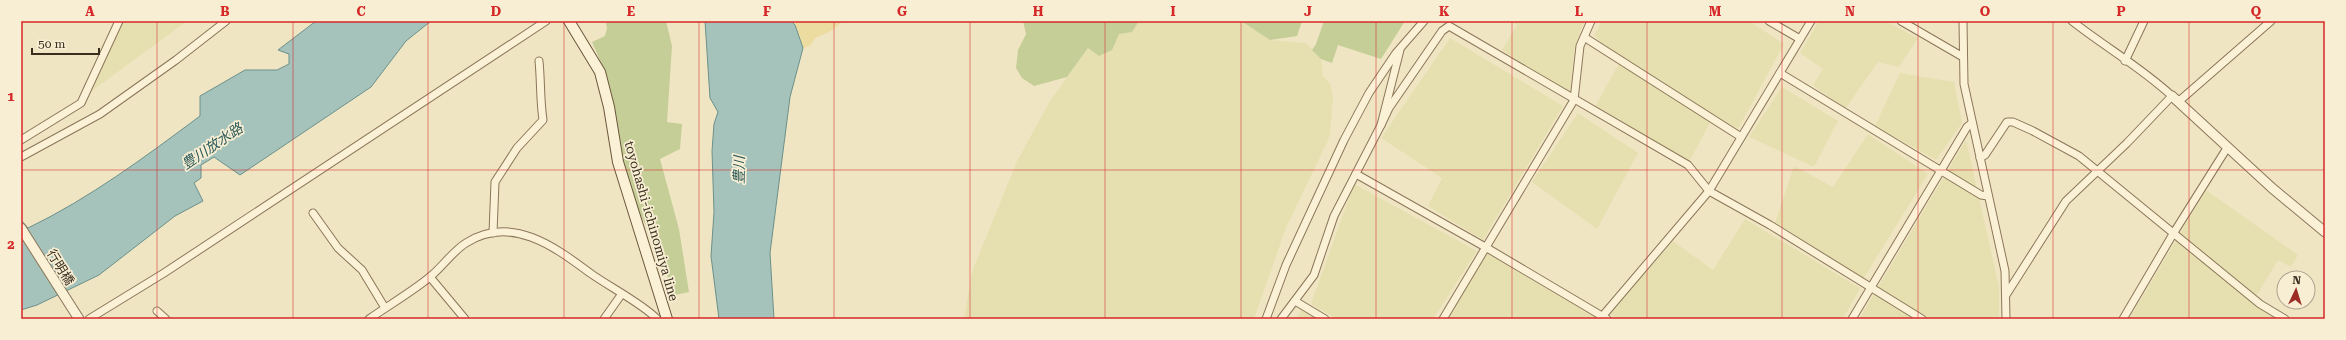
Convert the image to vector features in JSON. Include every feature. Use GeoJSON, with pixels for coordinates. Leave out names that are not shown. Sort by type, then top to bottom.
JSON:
{"type":"FeatureCollection","features":[{"type":"Feature","properties":{"kind":"main road","name":"toyohashi-ichinomiya line"},"geometry":{"type":"LineString","coordinates":[[569,21],[600,72],[610,107],[618,162],[666,319]]}},
{"type":"Feature","properties":{"kind":"street"},"geometry":{"type":"LineString","coordinates":[[21,140],[81,103],[120,21]]}},
{"type":"Feature","properties":{"kind":"street"},"geometry":{"type":"LineString","coordinates":[[21,157],[100,114],[176,60],[226,21]]}},
{"type":"Feature","properties":{"kind":"street"},"geometry":{"type":"LineString","coordinates":[[88,319],[158,277],[546,21]]}},
{"type":"Feature","properties":{"kind":"street"},"geometry":{"type":"LineString","coordinates":[[1266,319],[1286,265],[1344,140],[1369,93],[1400,48],[1424,21]]}},
{"type":"Feature","properties":{"kind":"street"},"geometry":{"type":"LineString","coordinates":[[1443,319],[1487,248],[1574,100],[1580,46],[1591,21]]}},
{"type":"Feature","properties":{"kind":"street"},"geometry":{"type":"LineString","coordinates":[[1769,21],[1800,39]]}},
{"type":"Feature","properties":{"kind":"street"},"geometry":{"type":"LineString","coordinates":[[1356,174],[1487,248],[1603,318],[1709,191],[1811,21]]}},
{"type":"Feature","properties":{"kind":"street"},"geometry":{"type":"LineString","coordinates":[[1901,21],[1963,57]]}},
{"type":"Feature","properties":{"kind":"street"},"geometry":{"type":"LineString","coordinates":[[1963,21],[1964,84],[2005,271],[2006,319]]}},
{"type":"Feature","properties":{"kind":"street"},"geometry":{"type":"LineString","coordinates":[[2072,21],[2125,61],[2156,82],[2227,148],[2325,232]]}},
{"type":"Feature","properties":{"kind":"street"},"geometry":{"type":"LineString","coordinates":[[2125,61],[2144,21]]}},
{"type":"Feature","properties":{"kind":"street"},"geometry":{"type":"LineString","coordinates":[[2006,295],[2066,201],[2175,99],[2270,21]]}},
{"type":"Feature","properties":{"kind":"street"},"geometry":{"type":"LineString","coordinates":[[1281,319],[1314,276],[1334,216],[1389,108],[1442,31],[1449,26],[1688,165],[1709,191],[1770,226],[1922,319]]}},
{"type":"Feature","properties":{"kind":"street"},"geometry":{"type":"LineString","coordinates":[[1584,37],[1741,137]]}},
{"type":"Feature","properties":{"kind":"street"},"geometry":{"type":"LineString","coordinates":[[1381,125],[1400,48]]}},
{"type":"Feature","properties":{"kind":"street"},"geometry":{"type":"LineString","coordinates":[[493,233],[495,182],[516,148],[543,120],[540,101],[542,82],[539,61]]}},
{"type":"Feature","properties":{"kind":"street"},"geometry":{"type":"LineString","coordinates":[[1780,73],[1981,195],[1988,196]]}},
{"type":"Feature","properties":{"kind":"street"},"geometry":{"type":"LineString","coordinates":[[1980,158],[1985,155],[2007,122],[2013,122],[2079,156],[2260,304],[2285,319]]}},
{"type":"Feature","properties":{"kind":"street"},"geometry":{"type":"LineString","coordinates":[[1852,319],[1967,128],[1972,123]]}},
{"type":"Feature","properties":{"kind":"street"},"geometry":{"type":"LineString","coordinates":[[2123,319],[2173,234],[2227,148]]}},
{"type":"Feature","properties":{"kind":"street"},"geometry":{"type":"LineString","coordinates":[[313,213],[338,248],[362,270],[386,308]]}},
{"type":"Feature","properties":{"kind":"street","name":"行明橋"},"geometry":{"type":"LineString","coordinates":[[21,228],[79,319]]}},
{"type":"Feature","properties":{"kind":"street"},"geometry":{"type":"LineString","coordinates":[[369,319],[430,277],[466,243],[493,233],[521,233],[535,237],[561,251],[621,295],[657,319]]}},
{"type":"Feature","properties":{"kind":"street"},"geometry":{"type":"LineString","coordinates":[[430,277],[466,319]]}},
{"type":"Feature","properties":{"kind":"street"},"geometry":{"type":"LineString","coordinates":[[604,319],[621,295]]}},
{"type":"Feature","properties":{"kind":"street"},"geometry":{"type":"LineString","coordinates":[[1295,301],[1325,319]]}},
{"type":"Feature","properties":{"kind":"street"},"geometry":{"type":"LineString","coordinates":[[157,311],[166,319]]}},
{"type":"Feature","properties":{"kind":"shaded area"},"geometry":{"type":"Polygon","coordinates":[[[123,21],[187,21],[89,93],[123,21]]]}},
{"type":"Feature","properties":{"kind":"shaded area"},"geometry":{"type":"Polygon","coordinates":[[[1139,21],[1241,21],[1270,40],[1306,43],[1321,59],[1323,76],[1330,83],[1333,97],[1330,136],[1286,228],[1254,319],[964,319],[972,272],[1017,161],[1050,101],[1088,48],[1119,33],[1132,32],[1139,21]]]}},
{"type":"Feature","properties":{"kind":"shaded area"},"geometry":{"type":"Polygon","coordinates":[[[1509,21],[1584,21],[1574,50],[1570,95],[1502,50],[1517,25],[1509,21]]]}},
{"type":"Feature","properties":{"kind":"shaded area"},"geometry":{"type":"Polygon","coordinates":[[[1602,21],[1749,21],[1784,44],[1738,129],[1714,115],[1689,162],[1593,110],[1620,62],[1594,35],[1602,21]]]}},
{"type":"Feature","properties":{"kind":"shaded area"},"geometry":{"type":"Polygon","coordinates":[[[1819,21],[1885,21],[1918,38],[1899,67],[1878,62],[1845,109],[1813,85],[1823,69],[1800,53],[1819,21]]]}},
{"type":"Feature","properties":{"kind":"shaded area"},"geometry":{"type":"Polygon","coordinates":[[[1450,38],[1563,106],[1483,240],[1428,206],[1442,178],[1381,138],[1450,38]]]}},
{"type":"Feature","properties":{"kind":"shaded area"},"geometry":{"type":"Polygon","coordinates":[[[1900,73],[1954,82],[1962,123],[1936,160],[1875,126],[1900,73]]]}},
{"type":"Feature","properties":{"kind":"shaded area"},"geometry":{"type":"Polygon","coordinates":[[[1782,87],[1838,121],[1814,167],[1749,137],[1782,87]]]}},
{"type":"Feature","properties":{"kind":"shaded area"},"geometry":{"type":"Polygon","coordinates":[[[1578,113],[1638,153],[1597,229],[1532,182],[1578,113]]]}},
{"type":"Feature","properties":{"kind":"shaded area"},"geometry":{"type":"Polygon","coordinates":[[[1868,134],[1928,174],[1862,281],[1774,226],[1794,166],[1833,187],[1868,134]]]}},
{"type":"Feature","properties":{"kind":"shaded area"},"geometry":{"type":"Polygon","coordinates":[[[1966,140],[1999,287],[1999,319],[1859,319],[1966,140]]]}},
{"type":"Feature","properties":{"kind":"shaded area"},"geometry":{"type":"Polygon","coordinates":[[[1354,184],[1477,251],[1433,319],[1337,319],[1311,304],[1354,184]]]}},
{"type":"Feature","properties":{"kind":"shaded area"},"geometry":{"type":"Polygon","coordinates":[[[2206,190],[2298,255],[2291,267],[2278,260],[2254,300],[2285,319],[2129,319],[2206,190]]]}},
{"type":"Feature","properties":{"kind":"shaded area"},"geometry":{"type":"Polygon","coordinates":[[[1745,219],[1860,288],[1843,319],[1617,319],[1609,314],[1673,241],[1713,270],[1745,219]]]}},
{"type":"Feature","properties":{"kind":"shaded area"},"geometry":{"type":"Polygon","coordinates":[[[1486,253],[1595,317],[1594,319],[1448,319],[1486,253]]]}},
{"type":"Feature","properties":{"kind":"shaded area"},"geometry":{"type":"Polygon","coordinates":[[[1301,310],[1317,319],[1297,319],[1301,310]]]}},
{"type":"Feature","properties":{"kind":"green space"},"geometry":{"type":"Polygon","coordinates":[[[609,21],[666,21],[672,46],[667,122],[682,124],[680,149],[660,159],[679,229],[689,292],[675,295],[651,235],[631,197],[620,162],[607,76],[592,42],[605,36],[607,28],[606,23],[609,21]]]}},
{"type":"Feature","properties":{"kind":"green space"},"geometry":{"type":"Polygon","coordinates":[[[1023,21],[1139,21],[1132,32],[1119,34],[1112,50],[1099,56],[1088,48],[1067,77],[1034,86],[1022,78],[1016,68],[1018,50],[1026,34],[1023,21]]]}},
{"type":"Feature","properties":{"kind":"green space"},"geometry":{"type":"Polygon","coordinates":[[[1241,21],[1302,21],[1297,36],[1270,40],[1241,21]]]}},
{"type":"Feature","properties":{"kind":"green space"},"geometry":{"type":"Polygon","coordinates":[[[1324,21],[1405,21],[1381,59],[1338,45],[1332,63],[1321,59],[1312,50],[1316,44],[1324,21]]]}},
{"type":"Feature","properties":{"kind":"sand"},"geometry":{"type":"Polygon","coordinates":[[[791,21],[843,21],[831,31],[815,38],[810,46],[803,48],[795,25],[791,21]]]}},
{"type":"Feature","properties":{"kind":"water","name":"豊川放水路"},"geometry":{"type":"Polygon","coordinates":[[[316,21],[431,21],[406,41],[371,87],[240,175],[214,157],[201,165],[201,178],[194,183],[203,201],[175,216],[99,275],[37,305],[21,310],[21,220],[28,228],[73,204],[138,162],[200,116],[200,96],[245,70],[277,70],[289,64],[289,54],[278,50],[316,21]]]}},
{"type":"Feature","properties":{"kind":"water","name":"豊川"},"geometry":{"type":"Polygon","coordinates":[[[705,21],[791,21],[795,25],[803,48],[790,97],[770,253],[774,319],[719,319],[711,256],[714,212],[712,151],[714,124],[718,112],[710,98],[705,21]]]}}]}
